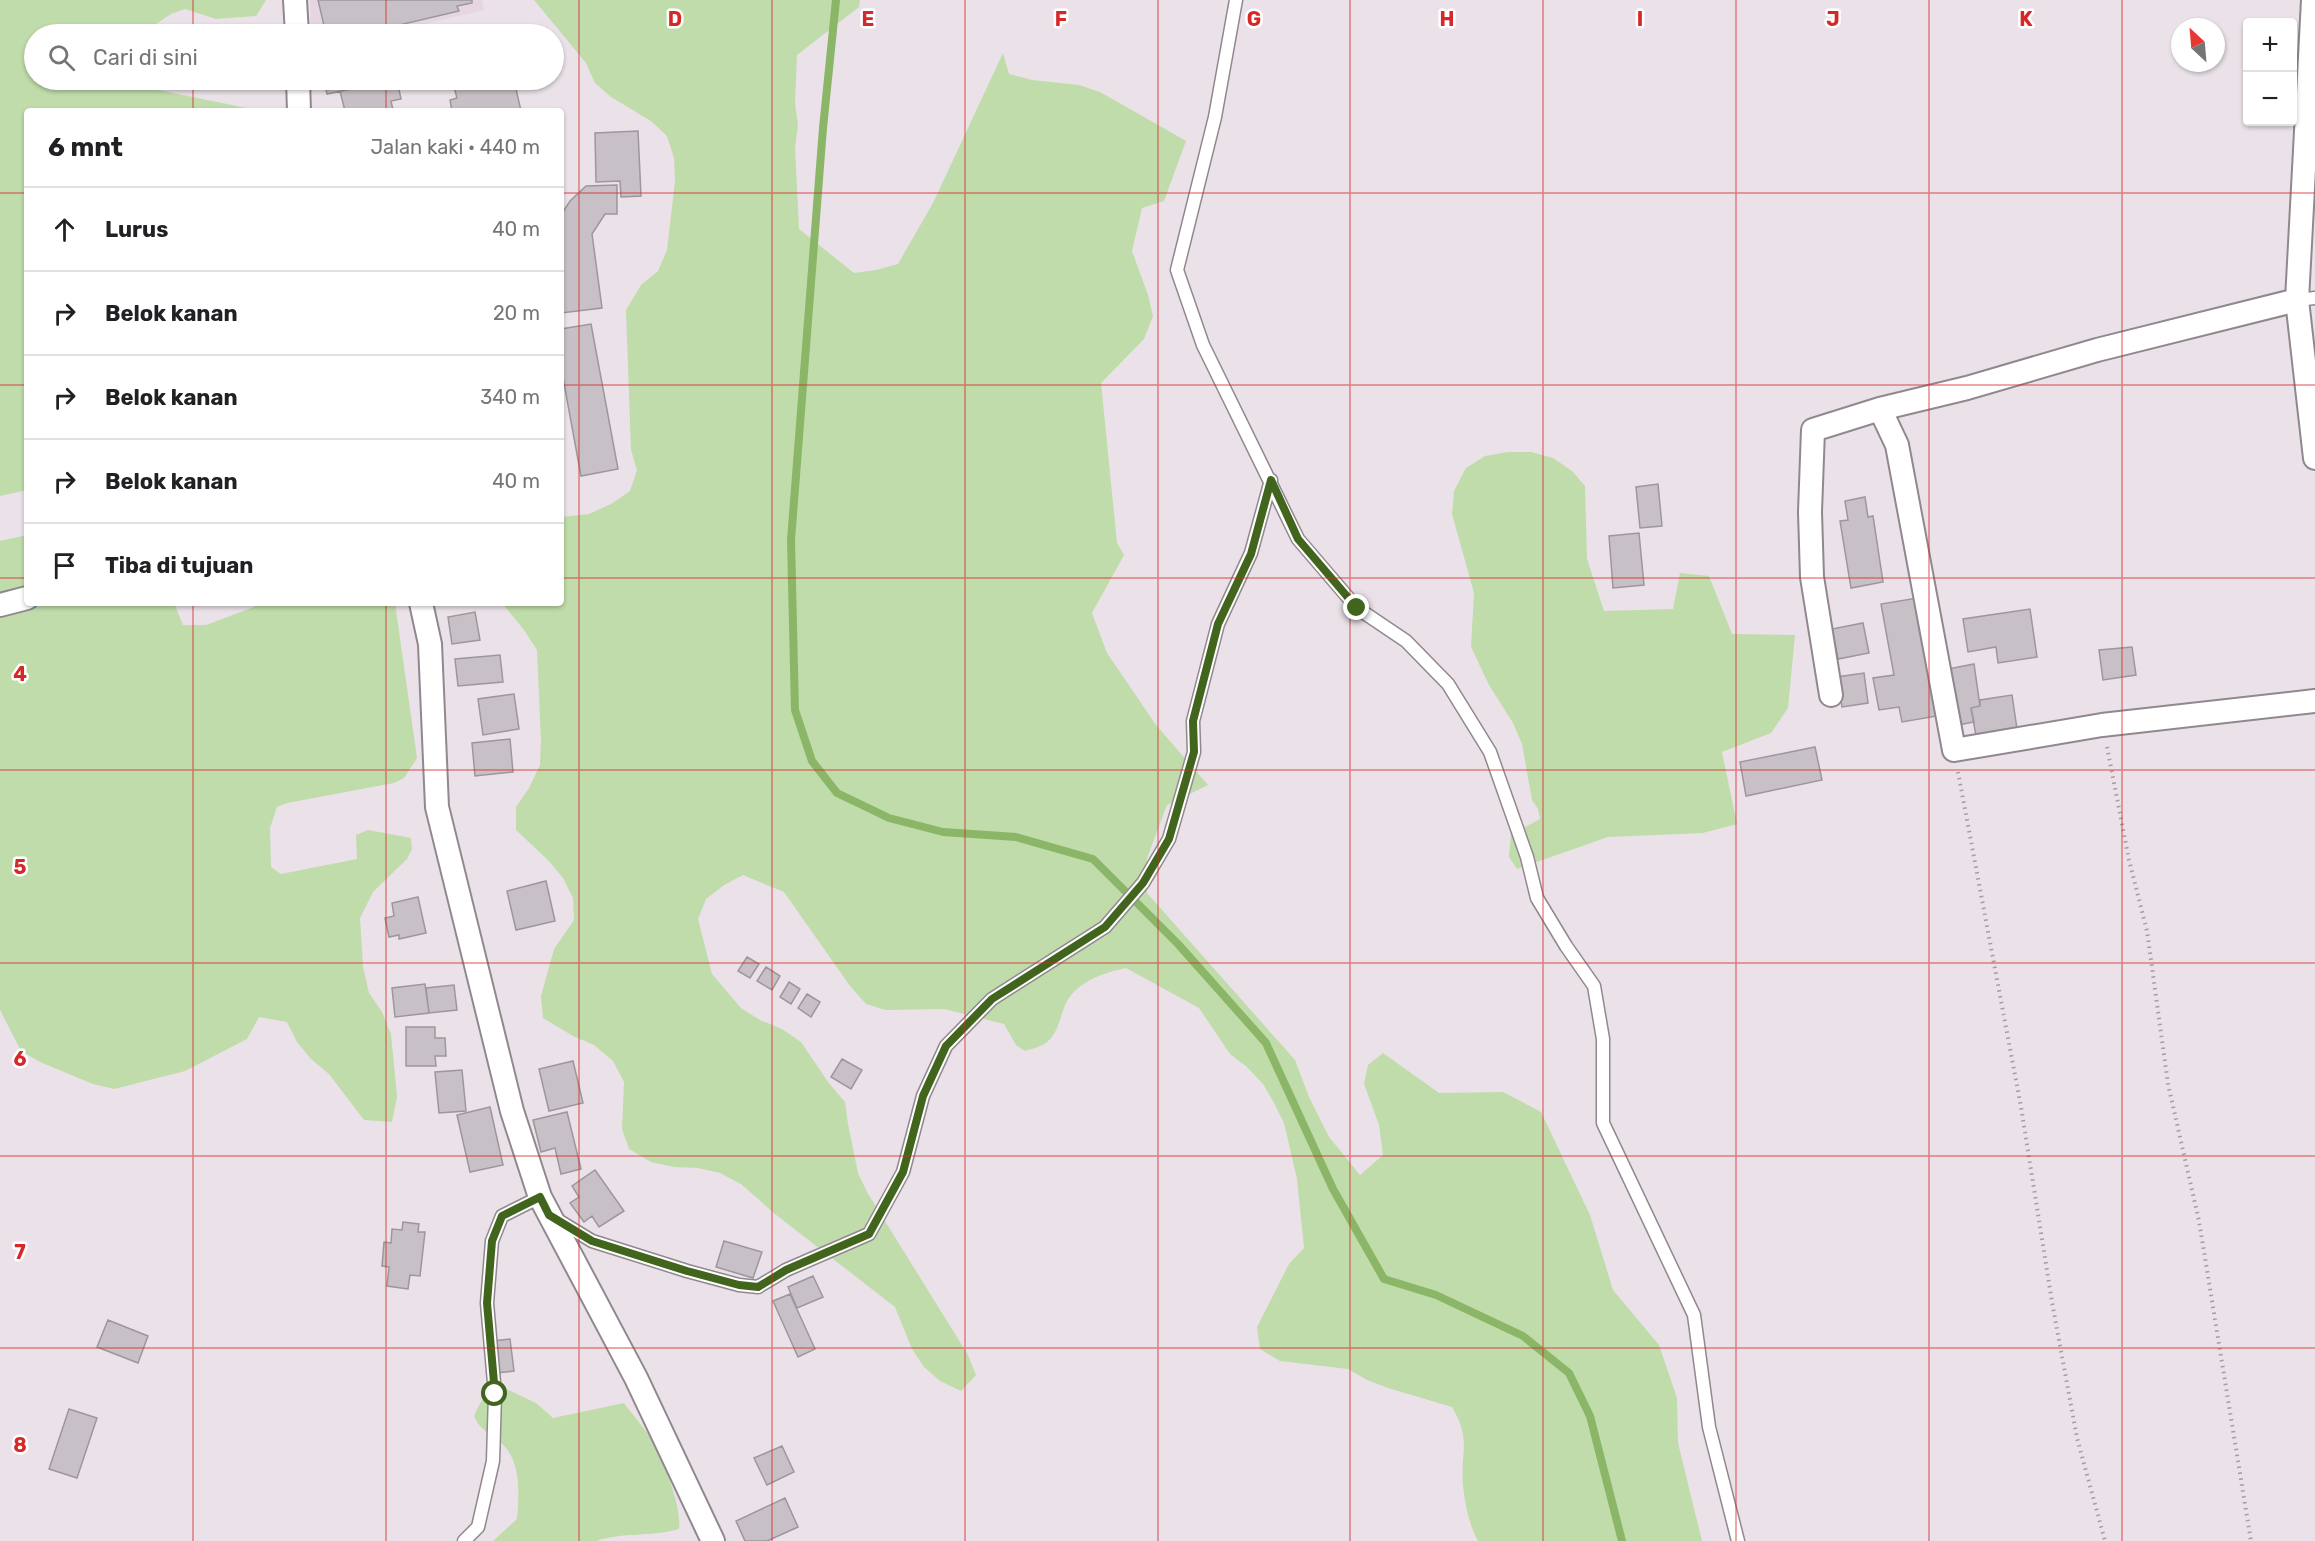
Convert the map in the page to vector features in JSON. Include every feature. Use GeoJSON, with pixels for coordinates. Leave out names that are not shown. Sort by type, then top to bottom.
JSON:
{"type":"FeatureCollection","features":[{"type":"Feature","properties":{"kind":"street"},"geometry":{"type":"LineString","coordinates":[[296,0],[297,24]]}},
{"type":"Feature","properties":{"kind":"street"},"geometry":{"type":"LineString","coordinates":[[2313,0],[2306,299],[2315,458]]}},
{"type":"Feature","properties":{"kind":"street"},"geometry":{"type":"LineString","coordinates":[[299,90],[300,108]]}},
{"type":"Feature","properties":{"kind":"street"},"geometry":{"type":"LineString","coordinates":[[1831,695],[1812,577],[1810,512],[1813,430],[1880,409],[1967,388],[2097,350],[2306,299]]}},
{"type":"Feature","properties":{"kind":"street"},"geometry":{"type":"LineString","coordinates":[[1880,409],[1898,446],[1954,750],[2102,725],[2315,701]]}},
{"type":"Feature","properties":{"kind":"street"},"geometry":{"type":"LineString","coordinates":[[0,605],[24,599]]}},
{"type":"Feature","properties":{"kind":"street"},"geometry":{"type":"LineString","coordinates":[[422,606],[430,644],[437,807],[512,1111],[545,1206],[636,1378],[713,1541]]}},
{"type":"Feature","properties":{"kind":"lane"},"geometry":{"type":"LineString","coordinates":[[1236,0],[1215,117],[1177,270],[1203,345],[1298,539],[1357,608],[1406,641],[1448,684],[1490,752],[1527,857],[1538,898],[1566,946],[1594,986],[1603,1039],[1603,1124],[1694,1315],[1709,1427],[1738,1541]]}},
{"type":"Feature","properties":{"kind":"lane"},"geometry":{"type":"LineString","coordinates":[[464,1541],[478,1527],[493,1461],[495,1394],[487,1303],[492,1241],[502,1216],[545,1206],[592,1241],[687,1271],[739,1285],[758,1287],[786,1270],[869,1234],[903,1172],[923,1096],[946,1046],[992,999],[1105,927],[1143,883],[1169,839],[1194,752],[1193,721],[1218,624],[1251,554],[1271,480]]}},
{"type":"Feature","properties":{"kind":"path"},"geometry":{"type":"LineString","coordinates":[[2102,725],[2129,860],[2147,931],[2168,1084],[2199,1221],[2251,1541]]}},
{"type":"Feature","properties":{"kind":"path"},"geometry":{"type":"LineString","coordinates":[[1954,750],[2021,1107],[2052,1302],[2077,1438],[2105,1541]]}},
{"type":"Feature","properties":{"kind":"shaded area"},"geometry":{"type":"Polygon","coordinates":[[[310,0],[482,0],[484,10],[425,24],[311,24],[310,0]]]}},
{"type":"Feature","properties":{"kind":"green space"},"geometry":{"type":"Polygon","coordinates":[[[0,0],[266,0],[256,16],[216,19],[185,9],[171,14],[156,24],[24,24],[24,90],[159,90],[246,108],[24,108],[24,491],[0,496],[0,0]]]}},
{"type":"Feature","properties":{"kind":"green space"},"geometry":{"type":"Polygon","coordinates":[[[534,0],[860,0],[859,7],[797,55],[795,103],[798,125],[795,148],[799,229],[854,273],[898,264],[933,203],[1003,53],[1009,74],[1032,80],[1079,85],[1100,92],[1186,141],[1164,201],[1142,208],[1132,251],[1153,316],[1144,339],[1101,383],[1117,543],[1124,555],[1092,613],[1107,653],[1156,725],[1208,785],[1167,805],[1147,858],[1147,893],[1295,1060],[1309,1097],[1329,1137],[1360,1175],[1383,1155],[1379,1125],[1364,1084],[1368,1065],[1383,1053],[1439,1093],[1503,1092],[1541,1112],[1590,1215],[1613,1290],[1659,1345],[1677,1398],[1678,1443],[1702,1541],[1478,1541],[1470,1521],[1464,1493],[1462,1429],[1452,1407],[1388,1388],[1348,1369],[1280,1361],[1260,1349],[1257,1327],[1289,1264],[1304,1248],[1297,1179],[1284,1123],[1263,1084],[1247,1067],[1230,1054],[1199,1008],[1126,968],[1101,975],[1079,988],[1067,1001],[1051,1038],[1042,1045],[1025,1051],[1016,1045],[1004,1024],[944,1009],[886,1010],[866,1004],[850,986],[784,892],[743,875],[724,885],[706,899],[698,919],[712,974],[741,1008],[760,1020],[782,1029],[801,1042],[828,1082],[845,1102],[858,1173],[867,1192],[968,1355],[976,1375],[961,1391],[940,1381],[924,1367],[912,1349],[895,1307],[775,1214],[741,1184],[720,1173],[651,1162],[629,1149],[622,1129],[624,1082],[613,1061],[594,1045],[573,1036],[543,1018],[541,996],[554,949],[574,920],[573,898],[563,878],[549,861],[516,830],[516,807],[529,788],[540,765],[537,650],[504,606],[564,606],[564,517],[589,514],[611,504],[630,491],[637,470],[631,450],[626,310],[641,285],[658,271],[667,250],[675,181],[674,158],[667,136],[651,121],[611,97],[595,83],[586,63],[564,36],[564,24],[554,24],[534,0]]]}},
{"type":"Feature","properties":{"kind":"green space"},"geometry":{"type":"Polygon","coordinates":[[[1508,452],[1531,452],[1553,458],[1572,471],[1585,486],[1587,559],[1604,611],[1673,609],[1680,573],[1709,576],[1732,634],[1795,635],[1788,708],[1771,733],[1722,752],[1737,824],[1703,833],[1608,837],[1517,869],[1509,857],[1511,835],[1540,819],[1538,809],[1532,800],[1522,744],[1513,723],[1489,685],[1471,647],[1474,593],[1452,514],[1454,491],[1466,468],[1485,456],[1508,452]]]}},
{"type":"Feature","properties":{"kind":"green space"},"geometry":{"type":"Polygon","coordinates":[[[24,536],[24,606],[175,606],[183,625],[206,625],[254,606],[395,606],[417,758],[404,778],[394,783],[287,803],[277,807],[270,828],[271,867],[281,874],[357,859],[356,835],[368,830],[411,838],[412,849],[407,859],[373,892],[360,918],[363,967],[369,993],[382,1012],[391,1034],[397,1097],[392,1122],[364,1120],[329,1074],[311,1059],[297,1042],[287,1022],[259,1017],[247,1039],[185,1071],[114,1089],[93,1084],[40,1062],[21,1051],[0,1010],[0,541],[24,536]]]}},
{"type":"Feature","properties":{"kind":"green space"},"geometry":{"type":"Polygon","coordinates":[[[502,1387],[536,1403],[553,1418],[624,1403],[648,1434],[663,1463],[678,1510],[679,1529],[616,1536],[596,1541],[493,1541],[517,1519],[518,1478],[507,1449],[482,1428],[474,1416],[481,1401],[488,1394],[502,1387]]]}},
{"type":"Feature","properties":{"kind":"building"},"geometry":{"type":"Polygon","coordinates":[[[318,0],[472,0],[472,3],[457,6],[459,11],[404,24],[324,24],[318,0]]]}},
{"type":"Feature","properties":{"kind":"building"},"geometry":{"type":"Polygon","coordinates":[[[326,90],[346,90],[327,94],[326,90]]]}},
{"type":"Feature","properties":{"kind":"building"},"geometry":{"type":"Polygon","coordinates":[[[399,90],[401,99],[391,101],[393,108],[344,108],[340,91],[399,90]]]}},
{"type":"Feature","properties":{"kind":"building"},"geometry":{"type":"Polygon","coordinates":[[[455,90],[516,90],[520,108],[451,108],[450,100],[457,98],[455,90]]]}},
{"type":"Feature","properties":{"kind":"building"},"geometry":{"type":"Polygon","coordinates":[[[638,131],[641,196],[621,197],[620,181],[596,182],[595,133],[638,131]]]}},
{"type":"Feature","properties":{"kind":"building"},"geometry":{"type":"Polygon","coordinates":[[[617,185],[617,214],[605,214],[592,234],[602,308],[564,313],[564,210],[570,201],[586,186],[617,185]]]}},
{"type":"Feature","properties":{"kind":"building"},"geometry":{"type":"Polygon","coordinates":[[[591,324],[618,469],[581,476],[564,383],[564,328],[591,324]]]}},
{"type":"Feature","properties":{"kind":"building"},"geometry":{"type":"Polygon","coordinates":[[[1658,484],[1662,526],[1640,528],[1636,487],[1658,484]]]}},
{"type":"Feature","properties":{"kind":"building"},"geometry":{"type":"Polygon","coordinates":[[[1865,497],[1868,517],[1873,516],[1883,582],[1851,588],[1840,521],[1848,520],[1845,501],[1865,497]]]}},
{"type":"Feature","properties":{"kind":"building"},"geometry":{"type":"Polygon","coordinates":[[[1639,533],[1644,585],[1613,588],[1609,536],[1639,533]]]}},
{"type":"Feature","properties":{"kind":"building"},"geometry":{"type":"Polygon","coordinates":[[[1917,598],[1937,716],[1902,722],[1899,707],[1879,710],[1873,678],[1894,675],[1881,604],[1917,598]]]}},
{"type":"Feature","properties":{"kind":"building"},"geometry":{"type":"Polygon","coordinates":[[[2030,609],[2037,657],[1998,663],[1996,647],[1968,652],[1963,619],[2030,609]]]}},
{"type":"Feature","properties":{"kind":"building"},"geometry":{"type":"Polygon","coordinates":[[[475,612],[480,640],[452,644],[448,617],[475,612]]]}},
{"type":"Feature","properties":{"kind":"building"},"geometry":{"type":"Polygon","coordinates":[[[1863,623],[1869,653],[1838,659],[1832,629],[1863,623]]]}},
{"type":"Feature","properties":{"kind":"building"},"geometry":{"type":"Polygon","coordinates":[[[2132,647],[2136,675],[2103,680],[2099,650],[2132,647]]]}},
{"type":"Feature","properties":{"kind":"building"},"geometry":{"type":"Polygon","coordinates":[[[500,655],[503,682],[458,686],[455,659],[500,655]]]}},
{"type":"Feature","properties":{"kind":"building"},"geometry":{"type":"Polygon","coordinates":[[[1974,664],[1980,706],[1971,708],[1974,722],[1958,725],[1948,669],[1974,664]]]}},
{"type":"Feature","properties":{"kind":"building"},"geometry":{"type":"Polygon","coordinates":[[[1864,673],[1868,703],[1842,707],[1837,677],[1864,673]]]}},
{"type":"Feature","properties":{"kind":"building"},"geometry":{"type":"Polygon","coordinates":[[[514,694],[519,729],[483,735],[478,699],[514,694]]]}},
{"type":"Feature","properties":{"kind":"building"},"geometry":{"type":"Polygon","coordinates":[[[2012,695],[2017,729],[1976,736],[1971,708],[1980,706],[1980,700],[2012,695]]]}},
{"type":"Feature","properties":{"kind":"building"},"geometry":{"type":"Polygon","coordinates":[[[510,739],[513,772],[475,776],[472,743],[510,739]]]}},
{"type":"Feature","properties":{"kind":"building"},"geometry":{"type":"Polygon","coordinates":[[[1815,747],[1822,780],[1746,796],[1740,762],[1815,747]]]}},
{"type":"Feature","properties":{"kind":"building"},"geometry":{"type":"Polygon","coordinates":[[[546,881],[555,921],[516,930],[507,891],[546,881]]]}},
{"type":"Feature","properties":{"kind":"building"},"geometry":{"type":"Polygon","coordinates":[[[418,897],[426,933],[399,939],[399,935],[389,937],[385,918],[394,916],[392,903],[418,897]]]}},
{"type":"Feature","properties":{"kind":"building"},"geometry":{"type":"Polygon","coordinates":[[[747,957],[759,964],[750,978],[738,971],[747,957]]]}},
{"type":"Feature","properties":{"kind":"building"},"geometry":{"type":"Polygon","coordinates":[[[766,967],[780,976],[772,990],[757,981],[766,967]]]}},
{"type":"Feature","properties":{"kind":"building"},"geometry":{"type":"Polygon","coordinates":[[[789,982],[800,989],[791,1004],[780,997],[789,982]]]}},
{"type":"Feature","properties":{"kind":"building"},"geometry":{"type":"Polygon","coordinates":[[[425,984],[429,1013],[395,1017],[392,988],[425,984]]]}},
{"type":"Feature","properties":{"kind":"building"},"geometry":{"type":"Polygon","coordinates":[[[454,985],[457,1010],[429,1013],[426,988],[454,985]]]}},
{"type":"Feature","properties":{"kind":"building"},"geometry":{"type":"Polygon","coordinates":[[[807,994],[820,1002],[811,1017],[798,1008],[807,994]]]}},
{"type":"Feature","properties":{"kind":"building"},"geometry":{"type":"Polygon","coordinates":[[[406,1027],[435,1027],[435,1038],[445,1038],[446,1056],[435,1056],[436,1066],[406,1066],[406,1027]]]}},
{"type":"Feature","properties":{"kind":"building"},"geometry":{"type":"Polygon","coordinates":[[[842,1059],[862,1070],[851,1089],[831,1077],[842,1059]]]}},
{"type":"Feature","properties":{"kind":"building"},"geometry":{"type":"Polygon","coordinates":[[[573,1061],[583,1103],[549,1111],[539,1069],[573,1061]]]}},
{"type":"Feature","properties":{"kind":"building"},"geometry":{"type":"Polygon","coordinates":[[[462,1070],[466,1111],[439,1113],[435,1072],[462,1070]]]}},
{"type":"Feature","properties":{"kind":"building"},"geometry":{"type":"Polygon","coordinates":[[[490,1107],[503,1165],[470,1172],[457,1115],[490,1107]]]}},
{"type":"Feature","properties":{"kind":"building"},"geometry":{"type":"Polygon","coordinates":[[[567,1112],[581,1169],[561,1174],[555,1148],[541,1152],[533,1120],[567,1112]]]}},
{"type":"Feature","properties":{"kind":"building"},"geometry":{"type":"Polygon","coordinates":[[[595,1170],[624,1211],[599,1227],[592,1216],[584,1222],[570,1203],[579,1197],[572,1186],[595,1170]]]}},
{"type":"Feature","properties":{"kind":"building"},"geometry":{"type":"Polygon","coordinates":[[[403,1222],[419,1224],[418,1232],[425,1232],[420,1276],[410,1275],[408,1289],[387,1286],[389,1267],[382,1266],[384,1242],[391,1243],[392,1229],[402,1230],[403,1222]]]}},
{"type":"Feature","properties":{"kind":"building"},"geometry":{"type":"Polygon","coordinates":[[[724,1241],[762,1252],[753,1278],[716,1267],[724,1241]]]}},
{"type":"Feature","properties":{"kind":"building"},"geometry":{"type":"Polygon","coordinates":[[[813,1276],[823,1297],[797,1308],[788,1287],[813,1276]]]}},
{"type":"Feature","properties":{"kind":"building"},"geometry":{"type":"Polygon","coordinates":[[[790,1294],[815,1349],[798,1357],[773,1301],[790,1294]]]}},
{"type":"Feature","properties":{"kind":"building"},"geometry":{"type":"Polygon","coordinates":[[[108,1320],[148,1336],[138,1363],[97,1347],[108,1320]]]}},
{"type":"Feature","properties":{"kind":"building"},"geometry":{"type":"Polygon","coordinates":[[[510,1339],[514,1371],[497,1373],[493,1341],[510,1339]]]}},
{"type":"Feature","properties":{"kind":"building"},"geometry":{"type":"Polygon","coordinates":[[[69,1409],[97,1418],[77,1478],[49,1469],[69,1409]]]}},
{"type":"Feature","properties":{"kind":"building"},"geometry":{"type":"Polygon","coordinates":[[[782,1446],[794,1472],[767,1485],[754,1458],[782,1446]]]}},
{"type":"Feature","properties":{"kind":"building"},"geometry":{"type":"Polygon","coordinates":[[[785,1498],[798,1527],[767,1541],[745,1541],[736,1521],[785,1498]]]}},
{"type":"Feature","properties":{"kind":"waterway"},"geometry":{"type":"LineString","coordinates":[[836,0],[823,128],[791,540],[795,710],[812,761],[837,793],[889,818],[943,832],[1016,837],[1093,859],[1178,944],[1266,1043],[1333,1189],[1384,1279],[1436,1295],[1523,1336],[1569,1373],[1590,1416],[1622,1541]]}},
{"type":"Feature","properties":{"kind":"route"},"geometry":{"type":"LineString","coordinates":[[495,1394],[487,1303],[492,1241],[502,1216],[540,1197],[549,1215],[592,1241],[739,1285],[758,1287],[786,1270],[869,1234],[903,1172],[923,1096],[946,1046],[992,999],[1105,927],[1143,883],[1169,839],[1194,752],[1193,721],[1218,624],[1251,554],[1271,480],[1298,539],[1357,608]]}}]}
